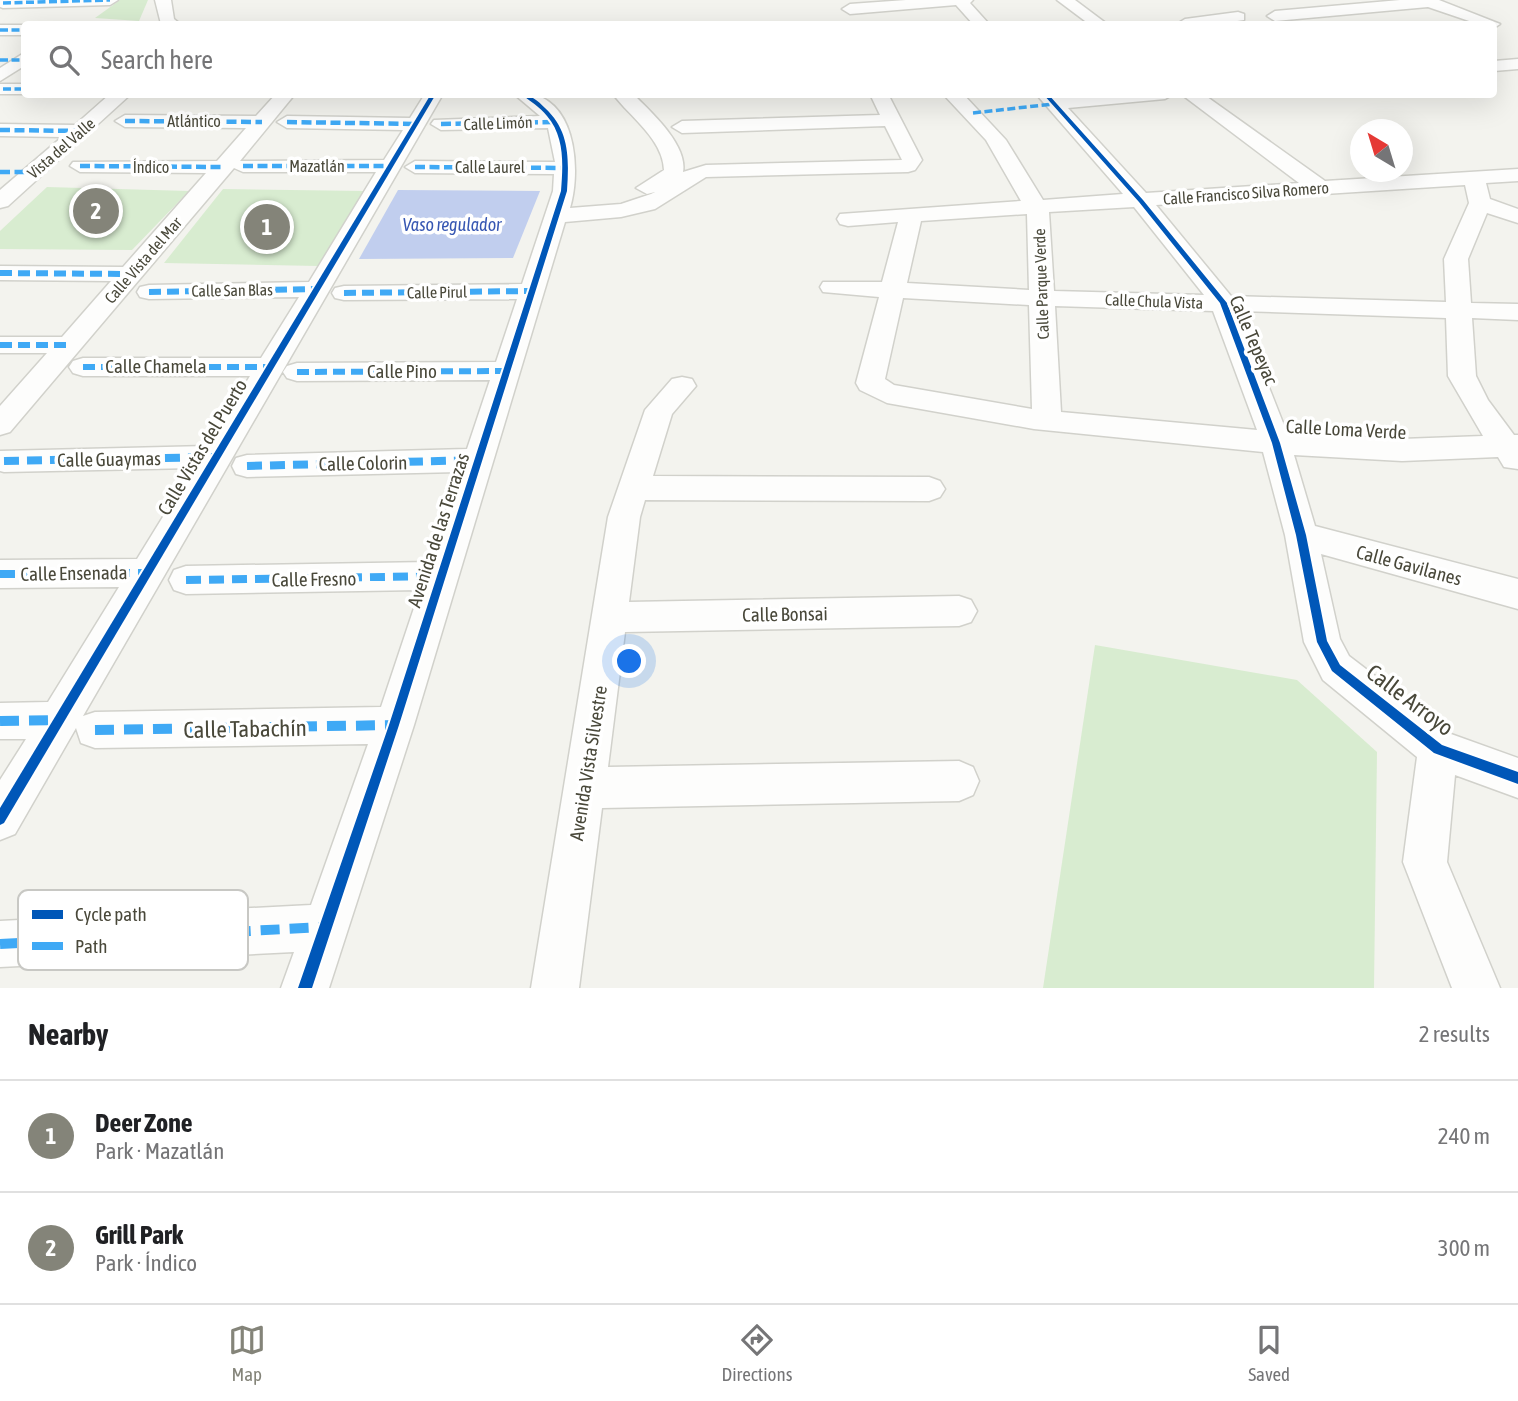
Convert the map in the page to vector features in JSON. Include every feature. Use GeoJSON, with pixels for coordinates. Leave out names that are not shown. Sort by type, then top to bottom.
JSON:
{"type":"FeatureCollection","features":[{"type":"Feature","properties":{"kind":"street"},"geometry":{"type":"LineString","coordinates":[[3,3],[110,0]]}},
{"type":"Feature","properties":{"kind":"street"},"geometry":{"type":"LineString","coordinates":[[83,18],[110,0]]}},
{"type":"Feature","properties":{"kind":"street"},"geometry":{"type":"LineString","coordinates":[[163,0],[167,21]]}},
{"type":"Feature","properties":{"kind":"street"},"geometry":{"type":"LineString","coordinates":[[833,0],[871,21]]}},
{"type":"Feature","properties":{"kind":"street"},"geometry":{"type":"LineString","coordinates":[[1065,0],[1094,21]]}},
{"type":"Feature","properties":{"kind":"street"},"geometry":{"type":"LineString","coordinates":[[850,9],[963,1],[979,21]]}},
{"type":"Feature","properties":{"kind":"street"},"geometry":{"type":"LineString","coordinates":[[1218,1],[1242,21]]}},
{"type":"Feature","properties":{"kind":"street"},"geometry":{"type":"LineString","coordinates":[[1275,16],[1427,1],[1481,21]]}},
{"type":"Feature","properties":{"kind":"street"},"geometry":{"type":"LineString","coordinates":[[0,30],[21,30]]}},
{"type":"Feature","properties":{"kind":"street"},"geometry":{"type":"LineString","coordinates":[[0,60],[21,59]]}},
{"type":"Feature","properties":{"kind":"street"},"geometry":{"type":"LineString","coordinates":[[21,61],[1,82],[21,88]]}},
{"type":"Feature","properties":{"kind":"street"},"geometry":{"type":"LineString","coordinates":[[1497,66],[1518,64]]}},
{"type":"Feature","properties":{"kind":"street","name":"Vista del Valle"},"geometry":{"type":"LineString","coordinates":[[0,201],[118,98]]}},
{"type":"Feature","properties":{"kind":"street","name":"Calle Vista del Mar"},"geometry":{"type":"LineString","coordinates":[[0,425],[76,356],[131,274],[233,167],[262,122],[283,98]]}},
{"type":"Feature","properties":{"kind":"street","name":"Calle Vistas del Puerto"},"geometry":{"type":"LineString","coordinates":[[0,819],[78,725],[147,573],[214,457],[284,369],[429,124],[433,98]]}},
{"type":"Feature","properties":{"kind":"street","name":"Avenida de las Terrazas"},"geometry":{"type":"LineString","coordinates":[[305,988],[394,725],[564,191],[567,155],[554,122],[527,98]]}},
{"type":"Feature","properties":{"kind":"street"},"geometry":{"type":"LineString","coordinates":[[557,211],[634,193],[664,181],[675,169],[673,156],[642,113],[626,98]]}},
{"type":"Feature","properties":{"kind":"street"},"geometry":{"type":"LineString","coordinates":[[557,211],[645,205],[674,190],[698,172],[908,166],[912,160],[881,98]]}},
{"type":"Feature","properties":{"kind":"street","name":"Calle Parque Verde"},"geometry":{"type":"LineString","coordinates":[[957,98],[999,145],[1024,193],[1038,208],[1047,420]]}},
{"type":"Feature","properties":{"kind":"street"},"geometry":{"type":"LineString","coordinates":[[1049,99],[1072,98]]}},
{"type":"Feature","properties":{"kind":"street"},"geometry":{"type":"LineString","coordinates":[[1196,98],[1320,188]]}},
{"type":"Feature","properties":{"kind":"street","name":"Calle Tepeyac"},"geometry":{"type":"LineString","coordinates":[[1049,99],[1141,201],[1223,303],[1276,443],[1301,535],[1326,654]]}},
{"type":"Feature","properties":{"kind":"street"},"geometry":{"type":"LineString","coordinates":[[682,127],[892,120]]}},
{"type":"Feature","properties":{"kind":"street","name":"Atlántico"},"geometry":{"type":"LineString","coordinates":[[125,121],[262,122]]}},
{"type":"Feature","properties":{"kind":"street","name":"Calle Limón"},"geometry":{"type":"LineString","coordinates":[[287,122],[554,122]]}},
{"type":"Feature","properties":{"kind":"street"},"geometry":{"type":"LineString","coordinates":[[0,130],[81,131]]}},
{"type":"Feature","properties":{"kind":"street","name":"Índico"},"geometry":{"type":"LineString","coordinates":[[79,166],[233,167]]}},
{"type":"Feature","properties":{"kind":"street","name":"Calle Laurel"},"geometry":{"type":"LineString","coordinates":[[403,166],[566,168]]}},
{"type":"Feature","properties":{"kind":"street","name":"Mazatlán"},"geometry":{"type":"LineString","coordinates":[[233,167],[403,166]]}},
{"type":"Feature","properties":{"kind":"street"},"geometry":{"type":"LineString","coordinates":[[0,172],[33,172]]}},
{"type":"Feature","properties":{"kind":"street","name":"Calle Francisco Silva Romero"},"geometry":{"type":"LineString","coordinates":[[848,219],[1518,175]]}},
{"type":"Feature","properties":{"kind":"street"},"geometry":{"type":"LineString","coordinates":[[1473,176],[1480,203],[1456,259],[1462,376],[1466,388],[1514,452]]}},
{"type":"Feature","properties":{"kind":"street"},"geometry":{"type":"LineString","coordinates":[[1480,203],[1518,216]]}},
{"type":"Feature","properties":{"kind":"street"},"geometry":{"type":"LineString","coordinates":[[891,290],[911,215]]}},
{"type":"Feature","properties":{"kind":"street"},"geometry":{"type":"LineString","coordinates":[[0,273],[131,274]]}},
{"type":"Feature","properties":{"kind":"street","name":"Calle Chula Vista"},"geometry":{"type":"LineString","coordinates":[[832,287],[1041,298],[1518,312]]}},
{"type":"Feature","properties":{"kind":"street","name":"Calle Loma Verde"},"geometry":{"type":"LineString","coordinates":[[891,290],[870,383],[876,389],[1047,420],[1276,443],[1402,450],[1514,452]]}},
{"type":"Feature","properties":{"kind":"street","name":"Calle Pirul"},"geometry":{"type":"LineString","coordinates":[[330,291],[531,291]]}},
{"type":"Feature","properties":{"kind":"street","name":"Calle San Blas"},"geometry":{"type":"LineString","coordinates":[[149,292],[330,291]]}},
{"type":"Feature","properties":{"kind":"street","name":"Calle Chamela"},"geometry":{"type":"LineString","coordinates":[[0,345],[76,356],[284,369]]}},
{"type":"Feature","properties":{"kind":"street","name":"Calle Pino"},"geometry":{"type":"LineString","coordinates":[[284,369],[507,371]]}},
{"type":"Feature","properties":{"kind":"street","name":"Avenida Vista Silvestre"},"geometry":{"type":"LineString","coordinates":[[555,988],[624,517],[659,410],[682,386]]}},
{"type":"Feature","properties":{"kind":"street","name":"Calle Guaymas"},"geometry":{"type":"LineString","coordinates":[[4,461],[214,457]]}},
{"type":"Feature","properties":{"kind":"street","name":"Calle Colorin"},"geometry":{"type":"LineString","coordinates":[[247,466],[478,460]]}},
{"type":"Feature","properties":{"kind":"street"},"geometry":{"type":"LineString","coordinates":[[632,488],[929,489]]}},
{"type":"Feature","properties":{"kind":"street","name":"Calle Gavilanes"},"geometry":{"type":"LineString","coordinates":[[1301,535],[1518,594]]}},
{"type":"Feature","properties":{"kind":"street","name":"Calle Ensenada"},"geometry":{"type":"LineString","coordinates":[[0,574],[147,573]]}},
{"type":"Feature","properties":{"kind":"street","name":"Calle Fresno"},"geometry":{"type":"LineString","coordinates":[[186,580],[442,576]]}},
{"type":"Feature","properties":{"kind":"street","name":"Calle Bonsai"},"geometry":{"type":"LineString","coordinates":[[610,617],[959,611]]}},
{"type":"Feature","properties":{"kind":"street","name":"Calle Arroyo"},"geometry":{"type":"LineString","coordinates":[[1326,654],[1336,668],[1438,749],[1518,778]]}},
{"type":"Feature","properties":{"kind":"street","name":"Calle Tabachín"},"geometry":{"type":"LineString","coordinates":[[0,721],[78,725],[394,725]]}},
{"type":"Feature","properties":{"kind":"street"},"geometry":{"type":"LineString","coordinates":[[1438,749],[1424,862],[1476,988]]}},
{"type":"Feature","properties":{"kind":"street"},"geometry":{"type":"LineString","coordinates":[[584,788],[959,781]]}},
{"type":"Feature","properties":{"kind":"street"},"geometry":{"type":"LineString","coordinates":[[248,931],[326,927]]}},
{"type":"Feature","properties":{"kind":"street"},"geometry":{"type":"LineString","coordinates":[[0,944],[18,943]]}},
{"type":"Feature","properties":{"kind":"green space"},"geometry":{"type":"Polygon","coordinates":[[[120,0],[148,0],[139,21],[95,18],[120,0]]]}},
{"type":"Feature","properties":{"kind":"green space"},"geometry":{"type":"Polygon","coordinates":[[[47,187],[189,191],[132,250],[0,249],[0,231],[47,187]]]}},
{"type":"Feature","properties":{"kind":"green space"},"geometry":{"type":"Polygon","coordinates":[[[223,189],[364,191],[318,266],[164,263],[223,189]]]}},
{"type":"Feature","properties":{"kind":"green space"},"geometry":{"type":"Polygon","coordinates":[[[1095,645],[1297,680],[1377,752],[1374,988],[1043,988],[1095,645]]]}},
{"type":"Feature","properties":{"kind":"water","name":"Vaso regulador"},"geometry":{"type":"Polygon","coordinates":[[[398,190],[540,191],[513,258],[359,259],[398,190]]]}},
{"type":"Feature","properties":{"kind":"marked path"},"geometry":{"type":"LineString","coordinates":[[3,3],[110,0]]}},
{"type":"Feature","properties":{"kind":"marked path"},"geometry":{"type":"LineString","coordinates":[[0,30],[21,30]]}},
{"type":"Feature","properties":{"kind":"marked path"},"geometry":{"type":"LineString","coordinates":[[0,60],[21,60]]}},
{"type":"Feature","properties":{"kind":"marked path"},"geometry":{"type":"LineString","coordinates":[[3,89],[21,89]]}},
{"type":"Feature","properties":{"kind":"marked path"},"geometry":{"type":"LineString","coordinates":[[973,113],[1053,104]]}},
{"type":"Feature","properties":{"kind":"marked path"},"geometry":{"type":"LineString","coordinates":[[125,121],[262,122]]}},
{"type":"Feature","properties":{"kind":"marked path"},"geometry":{"type":"LineString","coordinates":[[287,122],[417,124]]}},
{"type":"Feature","properties":{"kind":"marked path"},"geometry":{"type":"LineString","coordinates":[[441,124],[554,122]]}},
{"type":"Feature","properties":{"kind":"marked path"},"geometry":{"type":"LineString","coordinates":[[0,130],[81,131]]}},
{"type":"Feature","properties":{"kind":"marked path"},"geometry":{"type":"LineString","coordinates":[[80,166],[223,167]]}},
{"type":"Feature","properties":{"kind":"marked path"},"geometry":{"type":"LineString","coordinates":[[243,166],[391,166]]}},
{"type":"Feature","properties":{"kind":"marked path"},"geometry":{"type":"LineString","coordinates":[[415,167],[566,168]]}},
{"type":"Feature","properties":{"kind":"marked path"},"geometry":{"type":"LineString","coordinates":[[0,172],[33,172]]}},
{"type":"Feature","properties":{"kind":"marked path"},"geometry":{"type":"LineString","coordinates":[[0,273],[131,274]]}},
{"type":"Feature","properties":{"kind":"marked path"},"geometry":{"type":"LineString","coordinates":[[149,292],[316,289]]}},
{"type":"Feature","properties":{"kind":"marked path"},"geometry":{"type":"LineString","coordinates":[[344,293],[531,291]]}},
{"type":"Feature","properties":{"kind":"marked path"},"geometry":{"type":"LineString","coordinates":[[0,345],[69,345]]}},
{"type":"Feature","properties":{"kind":"marked path"},"geometry":{"type":"LineString","coordinates":[[83,367],[272,367]]}},
{"type":"Feature","properties":{"kind":"marked path"},"geometry":{"type":"LineString","coordinates":[[297,372],[507,371]]}},
{"type":"Feature","properties":{"kind":"marked path"},"geometry":{"type":"LineString","coordinates":[[4,461],[214,457]]}},
{"type":"Feature","properties":{"kind":"marked path"},"geometry":{"type":"LineString","coordinates":[[247,466],[478,460]]}},
{"type":"Feature","properties":{"kind":"marked path"},"geometry":{"type":"LineString","coordinates":[[0,574],[147,573]]}},
{"type":"Feature","properties":{"kind":"marked path"},"geometry":{"type":"LineString","coordinates":[[186,580],[442,576]]}},
{"type":"Feature","properties":{"kind":"marked path"},"geometry":{"type":"LineString","coordinates":[[0,721],[60,720]]}},
{"type":"Feature","properties":{"kind":"marked path"},"geometry":{"type":"LineString","coordinates":[[95,730],[394,725]]}},
{"type":"Feature","properties":{"kind":"marked path"},"geometry":{"type":"LineString","coordinates":[[248,931],[325,927]]}},
{"type":"Feature","properties":{"kind":"marked path"},"geometry":{"type":"LineString","coordinates":[[0,944],[18,943]]}},
{"type":"Feature","properties":{"kind":"cycle path"},"geometry":{"type":"LineString","coordinates":[[0,819],[432,98]]}},
{"type":"Feature","properties":{"kind":"cycle path"},"geometry":{"type":"LineString","coordinates":[[305,988],[394,725],[564,191],[565,160],[561,135],[548,114],[529,98]]}},
{"type":"Feature","properties":{"kind":"cycle path"},"geometry":{"type":"LineString","coordinates":[[1049,98],[1141,201],[1223,303],[1276,443],[1301,535],[1322,642],[1336,668],[1438,749],[1518,778]]}},
{"type":"Feature","properties":{"kind":"place","name":"Grill Park"},"geometry":{"type":"Point","coordinates":[96,211]}},
{"type":"Feature","properties":{"kind":"place","name":"Deer Zone"},"geometry":{"type":"Point","coordinates":[267,227]}}]}
